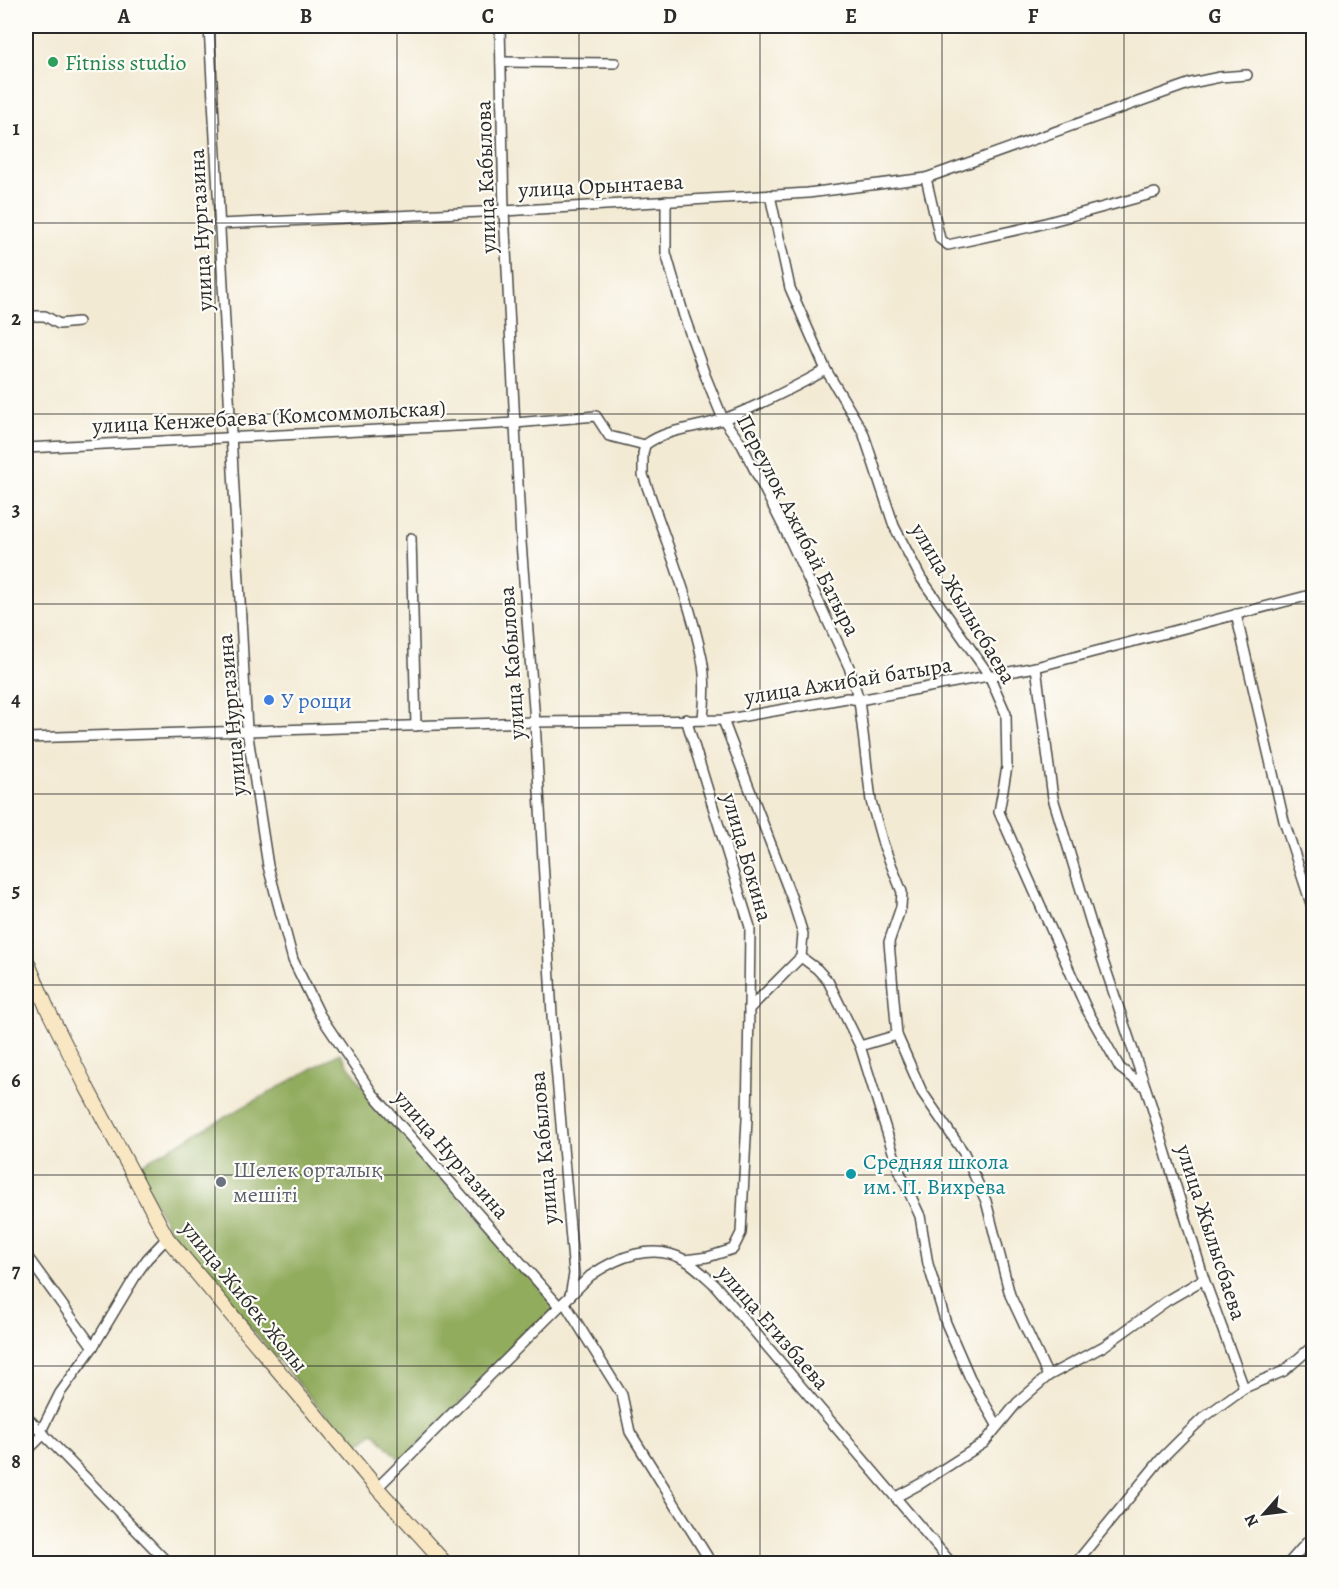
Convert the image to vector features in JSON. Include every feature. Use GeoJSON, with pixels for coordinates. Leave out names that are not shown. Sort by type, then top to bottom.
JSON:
{"type":"FeatureCollection","features":[{"type":"Feature","properties":{"kind":"main road","name":"улица Жибек Жолы"},"geometry":{"type":"LineString","coordinates":[[26,959],[75,1065],[167,1238],[437,1560]]}},
{"type":"Feature","properties":{"kind":"street","name":"улица Нургазина"},"geometry":{"type":"LineString","coordinates":[[209,26],[247,730],[268,866],[293,960],[320,1015],[373,1094],[564,1301],[622,1395],[630,1432],[712,1563]]}},
{"type":"Feature","properties":{"kind":"street","name":"улица Кабылова"},"geometry":{"type":"LineString","coordinates":[[500,26],[504,211],[515,423],[553,1032],[574,1274],[564,1301]]}},
{"type":"Feature","properties":{"kind":"street"},"geometry":{"type":"LineString","coordinates":[[501,62],[615,63]]}},
{"type":"Feature","properties":{"kind":"street","name":"улица Орынтаева"},"geometry":{"type":"LineString","coordinates":[[219,224],[504,211],[808,193],[926,178],[1191,83],[1220,77],[1247,75]]}},
{"type":"Feature","properties":{"kind":"street"},"geometry":{"type":"LineString","coordinates":[[926,178],[940,239],[948,245],[1034,226],[1155,193]]}},
{"type":"Feature","properties":{"kind":"street","name":"улица Жылысбаева"},"geometry":{"type":"LineString","coordinates":[[770,195],[790,288],[826,370],[863,432],[894,526],[921,578],[989,675],[1006,714],[1007,767],[999,812],[1087,1010],[1120,1068],[1145,1087]]}},
{"type":"Feature","properties":{"kind":"street","name":"Переулок Ажибай Батыра"},"geometry":{"type":"LineString","coordinates":[[666,201],[666,253],[684,316],[723,419],[742,445],[790,540],[849,667],[859,700],[871,801],[903,899],[900,914],[890,937],[897,1035]]}},
{"type":"Feature","properties":{"kind":"street"},"geometry":{"type":"LineString","coordinates":[[26,316],[45,316],[59,324],[78,322]]}},
{"type":"Feature","properties":{"kind":"street"},"geometry":{"type":"LineString","coordinates":[[704,719],[705,691],[702,660],[686,603],[643,475],[645,446],[652,440],[667,434],[723,419],[783,393],[826,370]]}},
{"type":"Feature","properties":{"kind":"street","name":"улица Кенжебаева (Комсоммольская)"},"geometry":{"type":"LineString","coordinates":[[26,448],[515,423],[596,416],[609,436],[645,446]]}},
{"type":"Feature","properties":{"kind":"street"},"geometry":{"type":"LineString","coordinates":[[411,538],[416,726]]}},
{"type":"Feature","properties":{"kind":"street","name":"улица Ажибай батыра"},"geometry":{"type":"LineString","coordinates":[[26,738],[535,722],[723,720],[847,699],[859,700],[1036,667],[1314,594]]}},
{"type":"Feature","properties":{"kind":"street"},"geometry":{"type":"LineString","coordinates":[[1236,614],[1284,821],[1314,913]]}},
{"type":"Feature","properties":{"kind":"street","name":"улица Жылысбаева"},"geometry":{"type":"LineString","coordinates":[[1036,667],[1053,798],[1204,1279],[1244,1388]]}},
{"type":"Feature","properties":{"kind":"street","name":"улица Бокина"},"geometry":{"type":"LineString","coordinates":[[685,1260],[708,1257],[733,1248],[741,1233],[747,1119],[750,927],[686,719]]}},
{"type":"Feature","properties":{"kind":"street","name":"улица Бокина"},"geometry":{"type":"LineString","coordinates":[[723,720],[792,899],[803,934],[801,957]]}},
{"type":"Feature","properties":{"kind":"street"},"geometry":{"type":"LineString","coordinates":[[749,1009],[801,957],[828,981],[860,1046],[898,1168],[920,1216],[928,1264],[946,1323],[970,1378],[997,1425]]}},
{"type":"Feature","properties":{"kind":"street"},"geometry":{"type":"LineString","coordinates":[[860,1046],[897,1035],[922,1092],[964,1153],[986,1201],[1010,1295],[1048,1376]]}},
{"type":"Feature","properties":{"kind":"street"},"geometry":{"type":"LineString","coordinates":[[26,1452],[43,1432],[60,1394],[93,1347],[142,1265],[167,1238]]}},
{"type":"Feature","properties":{"kind":"street","name":"улица Егизбаева"},"geometry":{"type":"LineString","coordinates":[[377,1488],[590,1276],[606,1264],[625,1256],[644,1252],[663,1252],[685,1260],[714,1284],[952,1563]]}},
{"type":"Feature","properties":{"kind":"street"},"geometry":{"type":"LineString","coordinates":[[26,1255],[93,1347]]}},
{"type":"Feature","properties":{"kind":"street"},"geometry":{"type":"LineString","coordinates":[[896,1497],[984,1443],[1017,1403],[1048,1376],[1104,1346],[1168,1300],[1204,1279]]}},
{"type":"Feature","properties":{"kind":"street"},"geometry":{"type":"LineString","coordinates":[[1075,1563],[1131,1495],[1203,1418],[1244,1388],[1284,1371],[1314,1345]]}},
{"type":"Feature","properties":{"kind":"street"},"geometry":{"type":"LineString","coordinates":[[26,1416],[169,1563]]}},
{"type":"Feature","properties":{"kind":"street"},"geometry":{"type":"LineString","coordinates":[[1288,1563],[1314,1534]]}},
{"type":"Feature","properties":{"kind":"green space"},"geometry":{"type":"Polygon","coordinates":[[[340,1053],[370,1097],[557,1307],[401,1461],[374,1432],[354,1449],[172,1235],[136,1167],[340,1053]]]}},
{"type":"Feature","properties":{"kind":"place","name":"Fitniss studio"},"geometry":{"type":"Point","coordinates":[53,62]}},
{"type":"Feature","properties":{"kind":"place","name":"У рощи"},"geometry":{"type":"Point","coordinates":[269,700]}},
{"type":"Feature","properties":{"kind":"place","name":"Средняя школа им. П. Вихрева"},"geometry":{"type":"Point","coordinates":[851,1174]}},
{"type":"Feature","properties":{"kind":"place","name":"Шелек орталық мешіті"},"geometry":{"type":"Point","coordinates":[221,1182]}}]}
